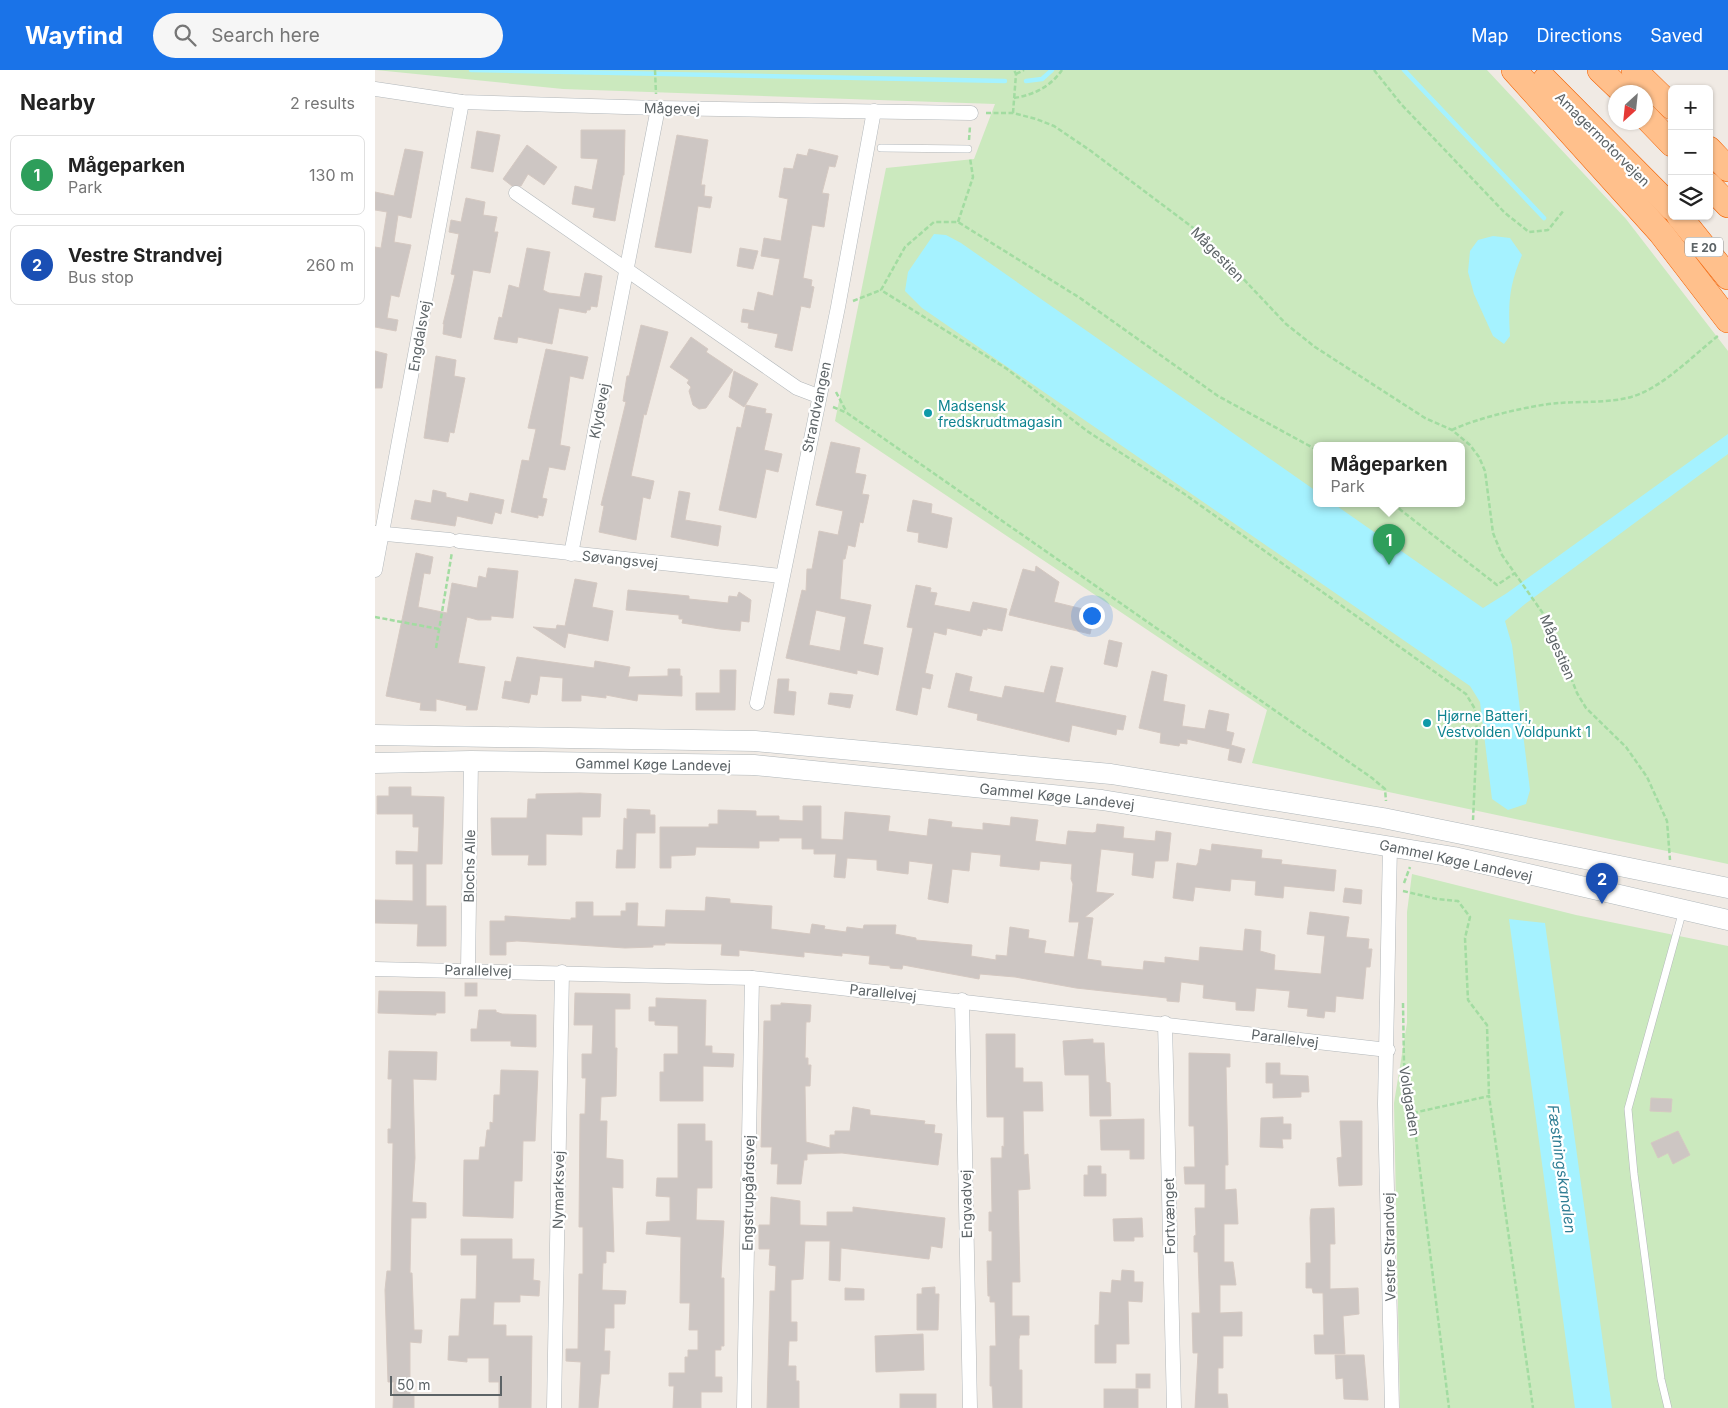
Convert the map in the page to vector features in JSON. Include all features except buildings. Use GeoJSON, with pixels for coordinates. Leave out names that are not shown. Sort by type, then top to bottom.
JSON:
{"type":"FeatureCollection","features":[{"type":"Feature","properties":{"kind":"highway"},"geometry":{"type":"LineString","coordinates":[[1514,70],[1661,233],[1725,326]]}},
{"type":"Feature","properties":{"kind":"highway","name":"Amagermotorvejen"},"geometry":{"type":"LineString","coordinates":[[1534,70],[1668,204]]}},
{"type":"Feature","properties":{"kind":"highway"},"geometry":{"type":"LineString","coordinates":[[1600,70],[1616,85]]}},
{"type":"Feature","properties":{"kind":"highway"},"geometry":{"type":"LineString","coordinates":[[1633,70],[1668,104]]}},
{"type":"Feature","properties":{"kind":"highway"},"geometry":{"type":"LineString","coordinates":[[1653,124],[1668,140]]}},
{"type":"Feature","properties":{"kind":"highway"},"geometry":{"type":"LineString","coordinates":[[1713,153],[1728,169]]}},
{"type":"Feature","properties":{"kind":"highway"},"geometry":{"type":"LineString","coordinates":[[1713,189],[1728,205]]}},
{"type":"Feature","properties":{"kind":"highway","name":"E 20"},"geometry":{"type":"LineString","coordinates":[[1682,220],[1728,277]]}},
{"type":"Feature","properties":{"kind":"main road","name":"Gammel Køge Landevej"},"geometry":{"type":"LineString","coordinates":[[375,735],[755,741],[1111,774],[1392,819],[1728,888]]}},
{"type":"Feature","properties":{"kind":"main road","name":"Gammel Køge Landevej"},"geometry":{"type":"LineString","coordinates":[[375,763],[471,761],[754,765],[1102,800],[1390,845],[1471,861],[1728,920]]}},
{"type":"Feature","properties":{"kind":"street","name":"Mågevej"},"geometry":{"type":"LineString","coordinates":[[375,89],[462,102],[658,108],[971,113]]}},
{"type":"Feature","properties":{"kind":"street","name":"Engdalsvej"},"geometry":{"type":"LineString","coordinates":[[375,570],[379,533],[462,102]]}},
{"type":"Feature","properties":{"kind":"street","name":"Klydevej"},"geometry":{"type":"LineString","coordinates":[[571,554],[658,108]]}},
{"type":"Feature","properties":{"kind":"street","name":"Strandvangen"},"geometry":{"type":"LineString","coordinates":[[757,703],[781,576],[840,297],[874,111]]}},
{"type":"Feature","properties":{"kind":"street"},"geometry":{"type":"LineString","coordinates":[[516,192],[797,388],[818,398]]}},
{"type":"Feature","properties":{"kind":"street","name":"Søvangsvej"},"geometry":{"type":"LineString","coordinates":[[379,533],[454,544],[781,576]]}},
{"type":"Feature","properties":{"kind":"street","name":"Blochs Alle"},"geometry":{"type":"LineString","coordinates":[[468,970],[471,761]]}},
{"type":"Feature","properties":{"kind":"street","name":"Vestre Strandvej"},"geometry":{"type":"LineString","coordinates":[[1390,845],[1388,1050],[1385,1104],[1392,1408]]}},
{"type":"Feature","properties":{"kind":"street","name":"Parallelvej"},"geometry":{"type":"LineString","coordinates":[[375,968],[752,978],[962,1000],[1388,1050]]}},
{"type":"Feature","properties":{"kind":"street","name":"Nymarksvej"},"geometry":{"type":"LineString","coordinates":[[554,1408],[562,972]]}},
{"type":"Feature","properties":{"kind":"street","name":"Engstrupgårdsvej"},"geometry":{"type":"LineString","coordinates":[[744,1408],[752,978]]}},
{"type":"Feature","properties":{"kind":"street","name":"Engvadvej"},"geometry":{"type":"LineString","coordinates":[[962,1000],[971,1408]]}},
{"type":"Feature","properties":{"kind":"street","name":"Fortvænget"},"geometry":{"type":"LineString","coordinates":[[1165,1023],[1173,1408]]}},
{"type":"Feature","properties":{"kind":"lane"},"geometry":{"type":"LineString","coordinates":[[881,148],[968,149]]}},
{"type":"Feature","properties":{"kind":"lane"},"geometry":{"type":"LineString","coordinates":[[1668,1408],[1661,1379],[1635,1184],[1629,1109],[1683,910]]}},
{"type":"Feature","properties":{"kind":"path"},"geometry":{"type":"LineString","coordinates":[[655,70],[655,79]]}},
{"type":"Feature","properties":{"kind":"path"},"geometry":{"type":"LineString","coordinates":[[1013,113],[1016,74],[1014,70]]}},
{"type":"Feature","properties":{"kind":"path"},"geometry":{"type":"LineString","coordinates":[[1016,74],[1024,70]]}},
{"type":"Feature","properties":{"kind":"path"},"geometry":{"type":"LineString","coordinates":[[1014,98],[1035,93],[1055,81],[1062,70]]}},
{"type":"Feature","properties":{"kind":"path"},"geometry":{"type":"LineString","coordinates":[[1374,70],[1401,104],[1499,206],[1529,232],[1548,230],[1564,210]]}},
{"type":"Feature","properties":{"kind":"path"},"geometry":{"type":"LineString","coordinates":[[958,222],[973,177],[968,149],[971,113]]}},
{"type":"Feature","properties":{"kind":"path","name":"Mågestien"},"geometry":{"type":"LineString","coordinates":[[971,113],[1013,113],[1053,126],[1099,156],[1200,233],[1286,324],[1315,347],[1425,418],[1452,430],[1471,446],[1479,457],[1485,471],[1493,533],[1502,555],[1540,606],[1549,622],[1577,693],[1600,723],[1626,747],[1647,777],[1667,821],[1671,862]]}},
{"type":"Feature","properties":{"kind":"path"},"geometry":{"type":"LineString","coordinates":[[849,302],[881,290],[905,247],[934,222],[958,222],[1080,298],[1218,396],[1313,448]]}},
{"type":"Feature","properties":{"kind":"path"},"geometry":{"type":"LineString","coordinates":[[881,290],[1007,369],[1087,431],[1183,493],[1447,678],[1466,694],[1475,709],[1477,732],[1473,818]]}},
{"type":"Feature","properties":{"kind":"path"},"geometry":{"type":"LineString","coordinates":[[1452,430],[1468,422],[1556,403],[1614,399],[1642,393],[1662,381],[1725,326]]}},
{"type":"Feature","properties":{"kind":"path"},"geometry":{"type":"LineString","coordinates":[[818,398],[847,412],[1372,778],[1385,789],[1386,801]]}},
{"type":"Feature","properties":{"kind":"path"},"geometry":{"type":"LineString","coordinates":[[1397,507],[1497,585],[1516,574]]}},
{"type":"Feature","properties":{"kind":"path"},"geometry":{"type":"LineString","coordinates":[[436,648],[454,544]]}},
{"type":"Feature","properties":{"kind":"path"},"geometry":{"type":"LineString","coordinates":[[375,617],[439,629]]}},
{"type":"Feature","properties":{"kind":"path"},"geometry":{"type":"LineString","coordinates":[[1401,900],[1401,890],[1410,866],[1419,868]]}},
{"type":"Feature","properties":{"kind":"path"},"geometry":{"type":"LineString","coordinates":[[1401,890],[1437,899],[1458,901],[1469,917],[1465,938],[1468,1000],[1487,1025],[1489,1096],[1533,1408]]}},
{"type":"Feature","properties":{"kind":"path","name":"Voldgaden"},"geometry":{"type":"LineString","coordinates":[[1403,996],[1404,1063],[1413,1113],[1449,1408]]}},
{"type":"Feature","properties":{"kind":"path"},"geometry":{"type":"LineString","coordinates":[[1413,1113],[1489,1096]]}},
{"type":"Feature","properties":{"kind":"green space"},"geometry":{"type":"Polygon","coordinates":[[[376,70],[1487,70],[1626,219],[1728,351],[1728,864],[1252,763],[1267,710],[835,421],[886,168],[974,159],[995,104],[563,89],[376,70]]]}},
{"type":"Feature","properties":{"kind":"green space"},"geometry":{"type":"Polygon","coordinates":[[[1412,874],[1576,915],[1728,946],[1728,1408],[1400,1408],[1394,1103],[1407,1023],[1407,912],[1412,874]]]}},
{"type":"Feature","properties":{"kind":"water"},"geometry":{"type":"Polygon","coordinates":[[[934,234],[946,235],[961,243],[1313,489],[1313,507],[1338,507],[1483,608],[1507,593],[1728,434],[1728,454],[1525,604],[1505,621],[1512,645],[1530,790],[1526,804],[1508,810],[1492,799],[1480,702],[1470,686],[922,308],[905,291],[908,272],[934,234]]]}},
{"type":"Feature","properties":{"kind":"water"},"geometry":{"type":"Polygon","coordinates":[[[1493,236],[1510,238],[1522,255],[1514,276],[1510,295],[1510,336],[1504,344],[1493,336],[1474,294],[1468,272],[1470,251],[1478,240],[1493,236]]]}},
{"type":"Feature","properties":{"kind":"water","name":"Fæstningskanalen"},"geometry":{"type":"Polygon","coordinates":[[[1509,919],[1545,923],[1612,1408],[1575,1408],[1509,919]]]}},
{"type":"Feature","properties":{"kind":"waterway"},"geometry":{"type":"LineString","coordinates":[[471,70],[1005,81]]}},
{"type":"Feature","properties":{"kind":"waterway"},"geometry":{"type":"LineString","coordinates":[[1026,81],[1042,79],[1052,70]]}},
{"type":"Feature","properties":{"kind":"waterway"},"geometry":{"type":"LineString","coordinates":[[1404,70],[1544,218]]}},
{"type":"Feature","properties":{"kind":"place","name":"Madsensk fredskrudtmagasin"},"geometry":{"type":"Point","coordinates":[928,413]}},
{"type":"Feature","properties":{"kind":"place","name":"Mågeparken"},"geometry":{"type":"Point","coordinates":[1389,565]}},
{"type":"Feature","properties":{"kind":"place","name":"Hjørne Batteri, Vestvolden Voldpunkt 1"},"geometry":{"type":"Point","coordinates":[1427,723]}},
{"type":"Feature","properties":{"kind":"place","name":"Vestre Strandvej"},"geometry":{"type":"Point","coordinates":[1602,904]}}]}
